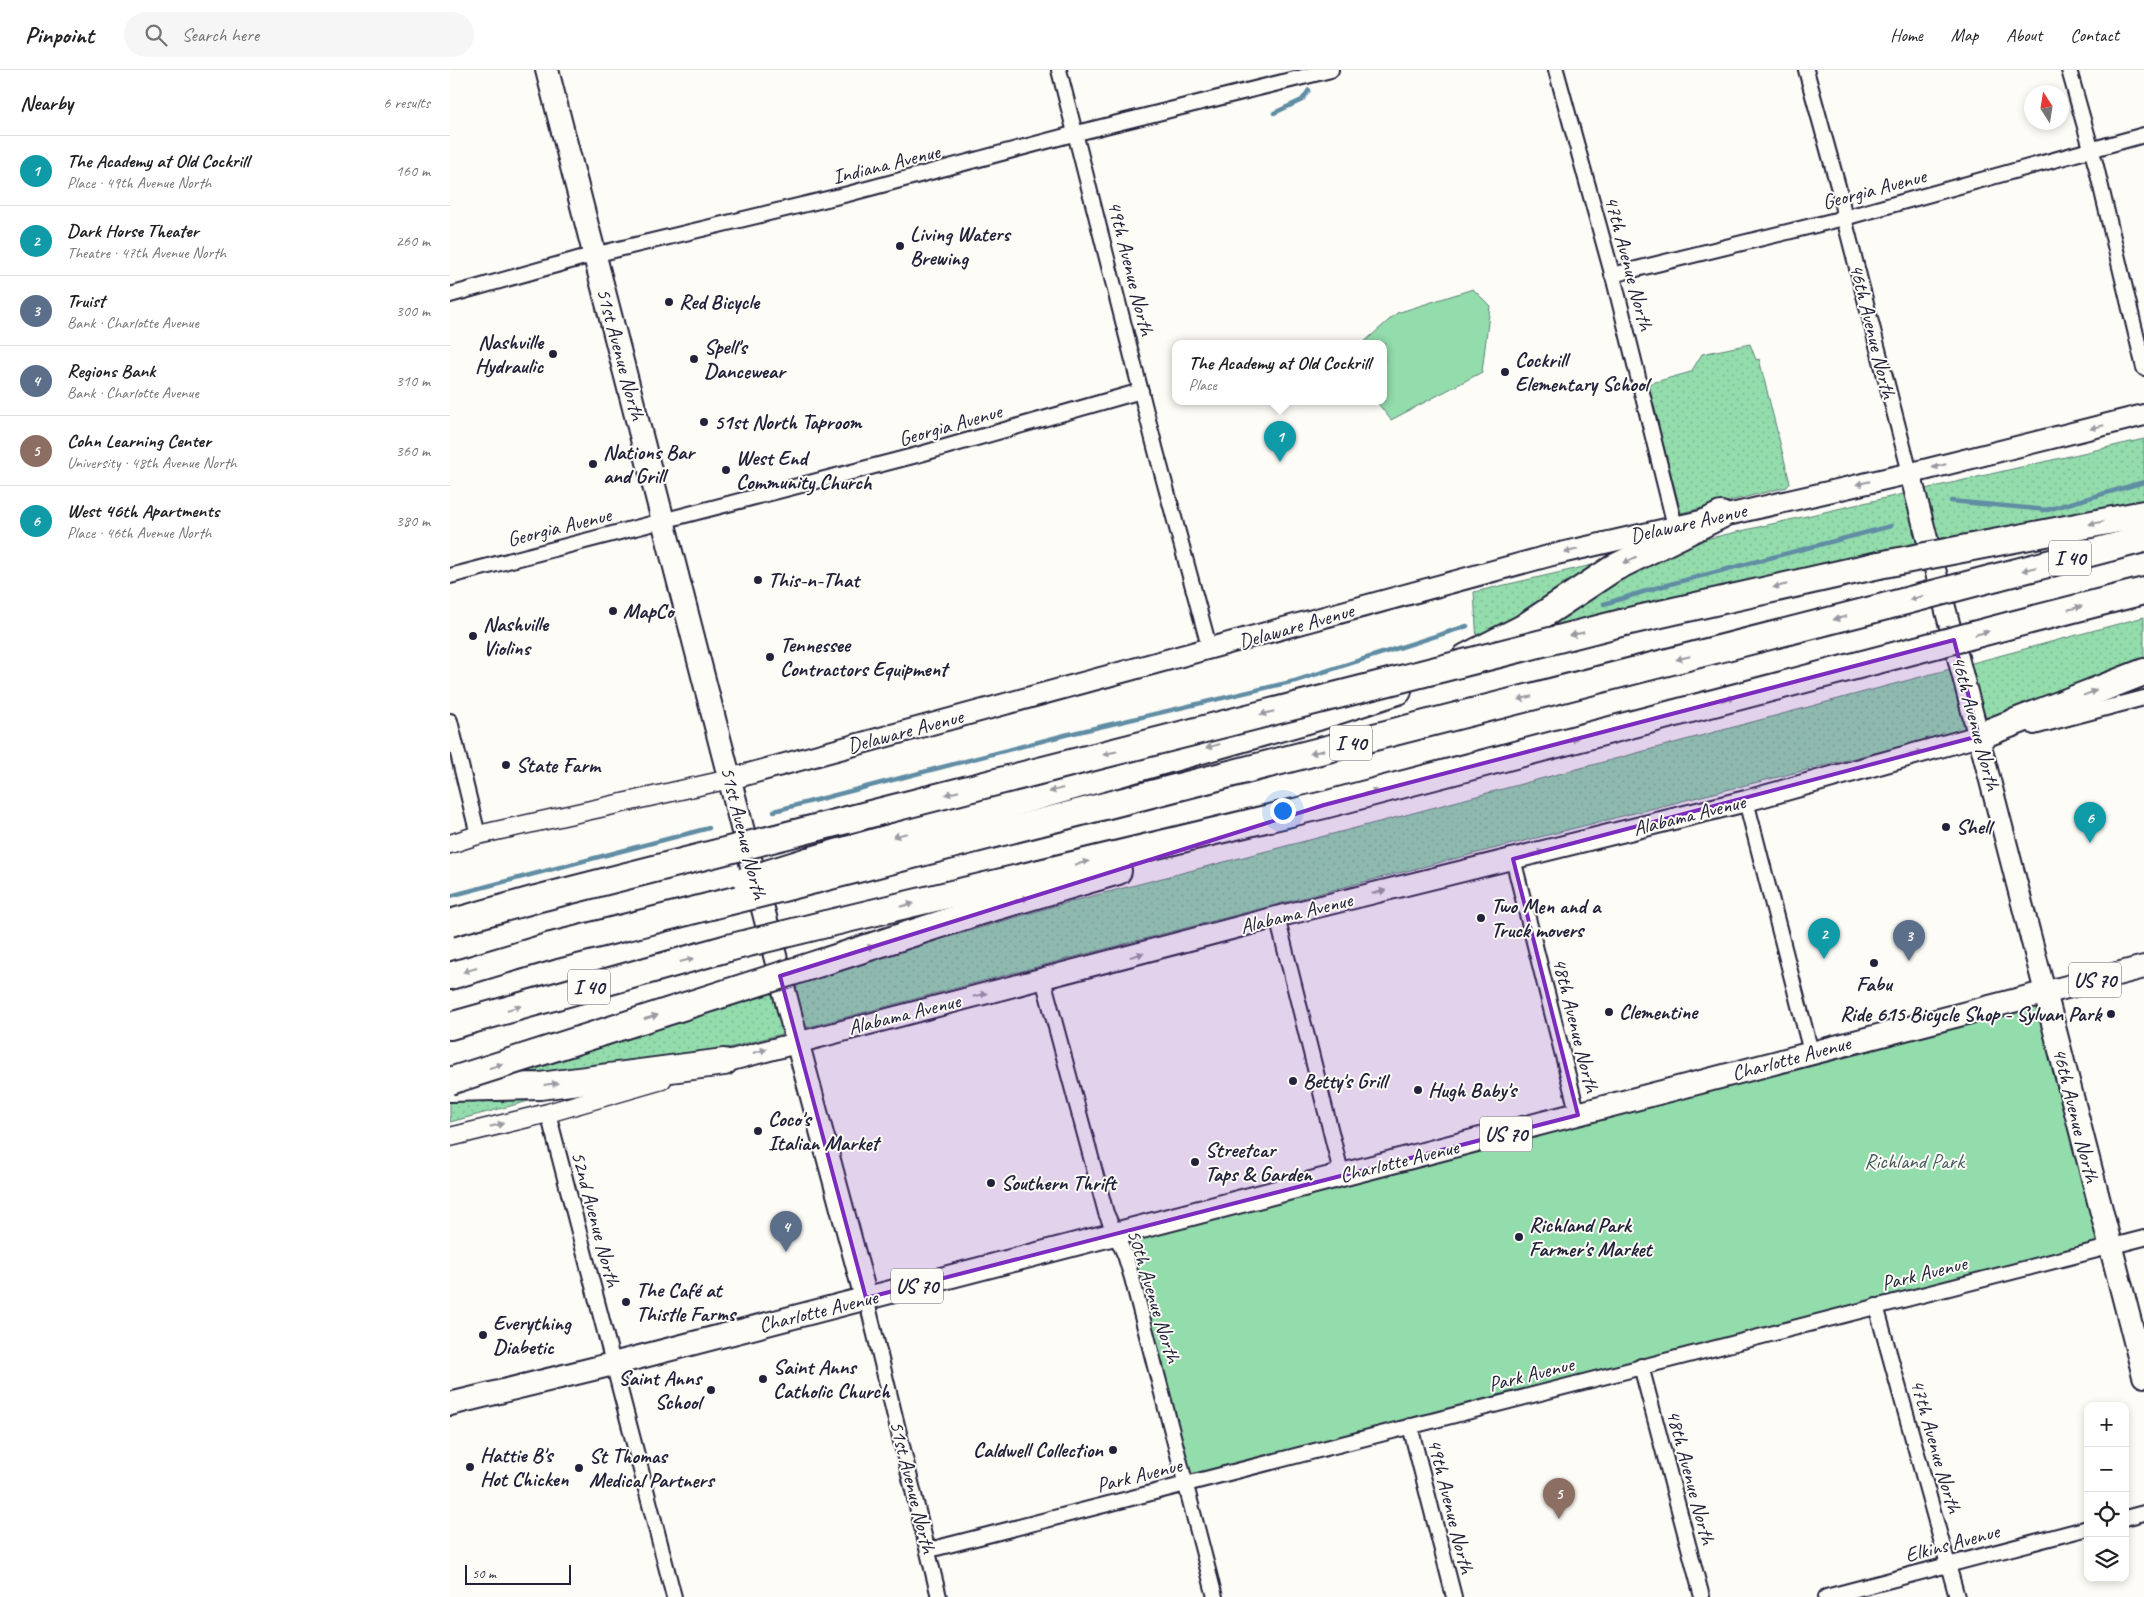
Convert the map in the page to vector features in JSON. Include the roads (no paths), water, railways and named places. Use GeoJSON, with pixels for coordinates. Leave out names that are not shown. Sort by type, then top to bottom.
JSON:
{"type":"FeatureCollection","features":[{"type":"Feature","properties":{"kind":"highway"},"geometry":{"type":"LineString","coordinates":[[450,923],[545,896],[1625,622],[1879,565],[2144,514]]}},
{"type":"Feature","properties":{"kind":"highway"},"geometry":{"type":"LineString","coordinates":[[811,871],[1318,717],[1400,690],[1523,628],[1614,568],[1721,515]]}},
{"type":"Feature","properties":{"kind":"highway","name":"I 40"},"geometry":{"type":"LineString","coordinates":[[450,976],[811,871],[1887,606],[2144,539]]}},
{"type":"Feature","properties":{"kind":"highway","name":"I 40"},"geometry":{"type":"LineString","coordinates":[[450,1026],[728,948],[1324,804],[2144,591]]}},
{"type":"Feature","properties":{"kind":"highway"},"geometry":{"type":"LineString","coordinates":[[1979,736],[2144,672]]}},
{"type":"Feature","properties":{"kind":"highway"},"geometry":{"type":"LineString","coordinates":[[450,1081],[978,912],[1123,870],[1324,804]]}},
{"type":"Feature","properties":{"kind":"highway"},"geometry":{"type":"LineString","coordinates":[[450,1088],[540,1086],[724,1062]]}},
{"type":"Feature","properties":{"kind":"main road","name":"51st Avenue North"},"geometry":{"type":"LineString","coordinates":[[547,70],[796,1041],[866,1298]]}},
{"type":"Feature","properties":{"kind":"main road","name":"Delaware Avenue"},"geometry":{"type":"LineString","coordinates":[[730,779],[978,710],[1210,650],[1444,584],[1675,526],[1910,473],[2144,415]]}},
{"type":"Feature","properties":{"kind":"main road","name":"46th Avenue North"},"geometry":{"type":"LineString","coordinates":[[1910,473],[2045,992],[2109,1247],[2144,1376]]}},
{"type":"Feature","properties":{"kind":"main road","name":"Alabama Avenue"},"geometry":{"type":"LineString","coordinates":[[724,1062],[796,1041],[1277,918],[1746,801],[1979,736]]}},
{"type":"Feature","properties":{"kind":"main road","name":"Charlotte Avenue"},"geometry":{"type":"LineString","coordinates":[[450,1404],[613,1364],[1578,1115],[1811,1052],[2144,968]]}},
{"type":"Feature","properties":{"kind":"street","name":"49th Avenue North"},"geometry":{"type":"LineString","coordinates":[[1059,70],[1077,133],[1141,391],[1210,650]]}},
{"type":"Feature","properties":{"kind":"street","name":"Indiana Avenue"},"geometry":{"type":"LineString","coordinates":[[450,295],[595,255],[934,172],[1298,74],[1331,70]]}},
{"type":"Feature","properties":{"kind":"street","name":"47th Avenue North"},"geometry":{"type":"LineString","coordinates":[[1556,70],[1612,275],[1675,526]]}},
{"type":"Feature","properties":{"kind":"street","name":"46th Avenue North"},"geometry":{"type":"LineString","coordinates":[[1806,70],[1841,197],[1844,218],[1910,473]]}},
{"type":"Feature","properties":{"kind":"street"},"geometry":{"type":"LineString","coordinates":[[2069,70],[2091,149],[2144,368]]}},
{"type":"Feature","properties":{"kind":"street","name":"Georgia Avenue"},"geometry":{"type":"LineString","coordinates":[[1612,275],[1844,218],[2144,135]]}},
{"type":"Feature","properties":{"kind":"street","name":"Georgia Avenue"},"geometry":{"type":"LineString","coordinates":[[450,576],[917,456],[1141,391]]}},
{"type":"Feature","properties":{"kind":"street","name":"Alabama Avenue"},"geometry":{"type":"LineString","coordinates":[[1979,736],[2012,733],[2144,698]]}},
{"type":"Feature","properties":{"kind":"street"},"geometry":{"type":"LineString","coordinates":[[450,721],[478,835]]}},
{"type":"Feature","properties":{"kind":"street","name":"Delaware Avenue"},"geometry":{"type":"LineString","coordinates":[[450,844],[478,835],[730,779]]}},
{"type":"Feature","properties":{"kind":"street"},"geometry":{"type":"LineString","coordinates":[[1746,801],[1811,1052]]}},
{"type":"Feature","properties":{"kind":"street","name":"48th Avenue North"},"geometry":{"type":"LineString","coordinates":[[1513,858],[1578,1115]]}},
{"type":"Feature","properties":{"kind":"street"},"geometry":{"type":"LineString","coordinates":[[1277,918],[1342,1176]]}},
{"type":"Feature","properties":{"kind":"street","name":"50th Avenue North"},"geometry":{"type":"LineString","coordinates":[[1044,979],[1106,1213],[1132,1278],[1215,1597]]}},
{"type":"Feature","properties":{"kind":"street","name":"Alabama Avenue"},"geometry":{"type":"LineString","coordinates":[[450,1136],[548,1113],[724,1062]]}},
{"type":"Feature","properties":{"kind":"street","name":"52nd Avenue North"},"geometry":{"type":"LineString","coordinates":[[548,1113],[674,1597]]}},
{"type":"Feature","properties":{"kind":"street","name":"Park Avenue"},"geometry":{"type":"LineString","coordinates":[[929,1550],[2144,1238]]}},
{"type":"Feature","properties":{"kind":"street","name":"51st Avenue North"},"geometry":{"type":"LineString","coordinates":[[866,1298],[939,1597]]}},
{"type":"Feature","properties":{"kind":"street","name":"47th Avenue North"},"geometry":{"type":"LineString","coordinates":[[1876,1306],[1957,1597]]}},
{"type":"Feature","properties":{"kind":"street","name":"48th Avenue North"},"geometry":{"type":"LineString","coordinates":[[1641,1366],[1702,1597]]}},
{"type":"Feature","properties":{"kind":"street","name":"49th Avenue North"},"geometry":{"type":"LineString","coordinates":[[1410,1426],[1454,1597]]}},
{"type":"Feature","properties":{"kind":"street"},"geometry":{"type":"LineString","coordinates":[[2129,1517],[2144,1513]]}},
{"type":"Feature","properties":{"kind":"street","name":"Elkins Avenue"},"geometry":{"type":"LineString","coordinates":[[1826,1597],[2084,1529]]}},
{"type":"Feature","properties":{"kind":"waterway"},"geometry":{"type":"LineString","coordinates":[[1274,113],[1302,100],[1309,90]]}},
{"type":"Feature","properties":{"kind":"waterway"},"geometry":{"type":"LineString","coordinates":[[1951,501],[2047,510],[2144,482]]}},
{"type":"Feature","properties":{"kind":"waterway"},"geometry":{"type":"LineString","coordinates":[[1604,604],[1659,587],[1891,526]]}},
{"type":"Feature","properties":{"kind":"waterway"},"geometry":{"type":"LineString","coordinates":[[774,811],[1065,735],[1295,681],[1467,626]]}},
{"type":"Feature","properties":{"kind":"waterway"},"geometry":{"type":"LineString","coordinates":[[450,896],[709,828]]}},
{"type":"Feature","properties":{"kind":"place","name":"Living Waters Brewing"},"geometry":{"type":"Point","coordinates":[900,246]}},
{"type":"Feature","properties":{"kind":"place","name":"Red Bicycle"},"geometry":{"type":"Point","coordinates":[669,302]}},
{"type":"Feature","properties":{"kind":"place","name":"Nashville Hydraulic"},"geometry":{"type":"Point","coordinates":[553,354]}},
{"type":"Feature","properties":{"kind":"place","name":"Spell's Dancewear"},"geometry":{"type":"Point","coordinates":[694,359]}},
{"type":"Feature","properties":{"kind":"place","name":"Cockrill Elementary School"},"geometry":{"type":"Point","coordinates":[1505,372]}},
{"type":"Feature","properties":{"kind":"place","name":"51st North Taproom"},"geometry":{"type":"Point","coordinates":[704,422]}},
{"type":"Feature","properties":{"kind":"place","name":"The Academy at Old Cockrill"},"geometry":{"type":"Point","coordinates":[1280,462]}},
{"type":"Feature","properties":{"kind":"place","name":"Nations Bar and Grill"},"geometry":{"type":"Point","coordinates":[593,464]}},
{"type":"Feature","properties":{"kind":"place","name":"West End Community Church"},"geometry":{"type":"Point","coordinates":[726,470]}},
{"type":"Feature","properties":{"kind":"place","name":"This-n-That"},"geometry":{"type":"Point","coordinates":[758,580]}},
{"type":"Feature","properties":{"kind":"place","name":"MapCo"},"geometry":{"type":"Point","coordinates":[613,611]}},
{"type":"Feature","properties":{"kind":"place","name":"Nashville Violins"},"geometry":{"type":"Point","coordinates":[473,636]}},
{"type":"Feature","properties":{"kind":"place","name":"Tennessee Contractors Equipment"},"geometry":{"type":"Point","coordinates":[770,657]}},
{"type":"Feature","properties":{"kind":"place","name":"State Farm"},"geometry":{"type":"Point","coordinates":[506,765]}},
{"type":"Feature","properties":{"kind":"place","name":"Shell"},"geometry":{"type":"Point","coordinates":[1946,827]}},
{"type":"Feature","properties":{"kind":"place","name":"West 46th Apartments"},"geometry":{"type":"Point","coordinates":[2090,843]}},
{"type":"Feature","properties":{"kind":"place","name":"Two Men and a Truck movers"},"geometry":{"type":"Point","coordinates":[1481,918]}},
{"type":"Feature","properties":{"kind":"place","name":"Dark Horse Theater"},"geometry":{"type":"Point","coordinates":[1824,959]}},
{"type":"Feature","properties":{"kind":"place","name":"Truist"},"geometry":{"type":"Point","coordinates":[1909,961]}},
{"type":"Feature","properties":{"kind":"place","name":"Fabu"},"geometry":{"type":"Point","coordinates":[1874,963]}},
{"type":"Feature","properties":{"kind":"place","name":"Clementine"},"geometry":{"type":"Point","coordinates":[1609,1012]}},
{"type":"Feature","properties":{"kind":"place","name":"Ride 615 Bicycle Shop - Sylvan Park"},"geometry":{"type":"Point","coordinates":[2111,1014]}},
{"type":"Feature","properties":{"kind":"place","name":"Betty's Grill"},"geometry":{"type":"Point","coordinates":[1293,1081]}},
{"type":"Feature","properties":{"kind":"place","name":"Hugh Baby's"},"geometry":{"type":"Point","coordinates":[1418,1090]}},
{"type":"Feature","properties":{"kind":"place","name":"Coco's Italian Market"},"geometry":{"type":"Point","coordinates":[758,1131]}},
{"type":"Feature","properties":{"kind":"place","name":"Streetcar Taps & Garden"},"geometry":{"type":"Point","coordinates":[1195,1162]}},
{"type":"Feature","properties":{"kind":"place","name":"Southern Thrift"},"geometry":{"type":"Point","coordinates":[991,1183]}},
{"type":"Feature","properties":{"kind":"place","name":"Richland Park Farmer's Market"},"geometry":{"type":"Point","coordinates":[1519,1237]}},
{"type":"Feature","properties":{"kind":"place","name":"Regions Bank"},"geometry":{"type":"Point","coordinates":[786,1252]}},
{"type":"Feature","properties":{"kind":"place","name":"The Café at Thistle Farms"},"geometry":{"type":"Point","coordinates":[626,1302]}},
{"type":"Feature","properties":{"kind":"place","name":"Everything Diabetic"},"geometry":{"type":"Point","coordinates":[483,1335]}},
{"type":"Feature","properties":{"kind":"place","name":"Saint Anns Catholic Church"},"geometry":{"type":"Point","coordinates":[763,1379]}},
{"type":"Feature","properties":{"kind":"place","name":"Saint Anns School"},"geometry":{"type":"Point","coordinates":[711,1390]}},
{"type":"Feature","properties":{"kind":"place","name":"Caldwell Collection"},"geometry":{"type":"Point","coordinates":[1113,1450]}},
{"type":"Feature","properties":{"kind":"place","name":"Hattie B's Hot Chicken"},"geometry":{"type":"Point","coordinates":[470,1467]}},
{"type":"Feature","properties":{"kind":"place","name":"St Thomas Medical Partners"},"geometry":{"type":"Point","coordinates":[579,1468]}},
{"type":"Feature","properties":{"kind":"place","name":"Cohn Learning Center"},"geometry":{"type":"Point","coordinates":[1559,1519]}},
{"type":"Feature","properties":{"kind":"park label","name":"Richland Park"},"geometry":{"type":"Point","coordinates":[1914,1161]}}]}
